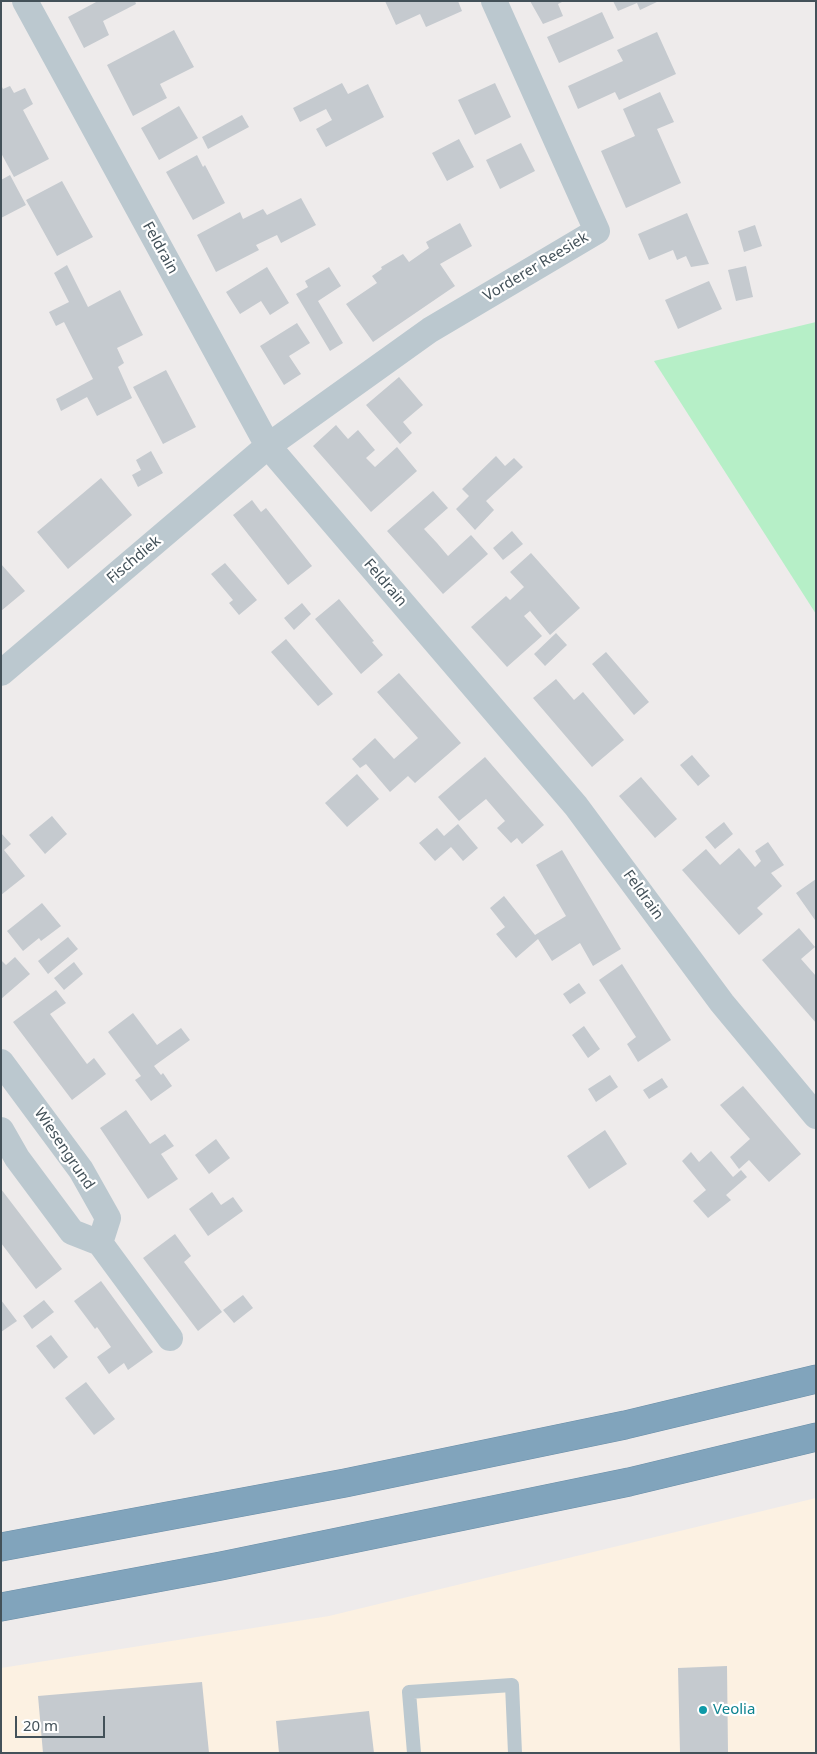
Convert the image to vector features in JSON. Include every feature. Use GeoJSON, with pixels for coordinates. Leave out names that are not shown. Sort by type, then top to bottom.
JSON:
{"type":"FeatureCollection","features":[{"type":"Feature","properties":{"kind":"highway"},"geometry":{"type":"LineString","coordinates":[[1,1547],[345,1483],[624,1425],[816,1379]]}},
{"type":"Feature","properties":{"kind":"highway"},"geometry":{"type":"LineString","coordinates":[[1,1607],[221,1566],[629,1482],[816,1438]]}},
{"type":"Feature","properties":{"kind":"street","name":"Feldrain"},"geometry":{"type":"LineString","coordinates":[[25,1],[268,446],[595,829],[722,1003],[816,1116]]}},
{"type":"Feature","properties":{"kind":"street","name":"Vorderer Reesiek"},"geometry":{"type":"LineString","coordinates":[[268,446],[430,330],[597,232],[494,1]]}},
{"type":"Feature","properties":{"kind":"street","name":"Fischdiek"},"geometry":{"type":"LineString","coordinates":[[1,673],[268,446]]}},
{"type":"Feature","properties":{"kind":"street","name":"Wiesengrund"},"geometry":{"type":"LineString","coordinates":[[1,1062],[81,1170],[108,1218],[100,1243]]}},
{"type":"Feature","properties":{"kind":"street"},"geometry":{"type":"LineString","coordinates":[[1,1130],[17,1158],[72,1232],[100,1243],[170,1338]]}},
{"type":"Feature","properties":{"kind":"lane"},"geometry":{"type":"LineString","coordinates":[[414,1753],[409,1692],[512,1685],[515,1753]]}},
{"type":"Feature","properties":{"kind":"shaded area"},"geometry":{"type":"Polygon","coordinates":[[[816,1498],[816,1753],[1,1753],[1,1668],[329,1616],[816,1498]]]}},
{"type":"Feature","properties":{"kind":"green space"},"geometry":{"type":"Polygon","coordinates":[[[816,322],[816,614],[654,361],[816,322]]]}},
{"type":"Feature","properties":{"kind":"building"},"geometry":{"type":"Polygon","coordinates":[[[98,1],[135,1],[136,4],[103,21],[109,35],[84,48],[68,17],[98,1]]]}},
{"type":"Feature","properties":{"kind":"building"},"geometry":{"type":"Polygon","coordinates":[[[385,1],[458,1],[462,11],[426,27],[420,14],[396,25],[385,1]]]}},
{"type":"Feature","properties":{"kind":"building"},"geometry":{"type":"Polygon","coordinates":[[[530,1],[564,1],[558,4],[563,16],[543,24],[530,1]]]}},
{"type":"Feature","properties":{"kind":"building"},"geometry":{"type":"Polygon","coordinates":[[[613,1],[659,1],[640,10],[637,3],[618,11],[613,1]]]}},
{"type":"Feature","properties":{"kind":"building"},"geometry":{"type":"Polygon","coordinates":[[[602,12],[614,38],[559,63],[547,37],[602,12]]]}},
{"type":"Feature","properties":{"kind":"building"},"geometry":{"type":"Polygon","coordinates":[[[174,30],[194,67],[160,84],[167,98],[133,116],[107,65],[174,30]]]}},
{"type":"Feature","properties":{"kind":"building"},"geometry":{"type":"Polygon","coordinates":[[[657,32],[676,74],[619,100],[615,92],[578,109],[568,86],[623,61],[617,50],[657,32]]]}},
{"type":"Feature","properties":{"kind":"building"},"geometry":{"type":"Polygon","coordinates":[[[342,83],[348,94],[368,84],[384,117],[326,147],[316,129],[332,120],[326,109],[300,122],[293,108],[342,83]]]}},
{"type":"Feature","properties":{"kind":"building"},"geometry":{"type":"Polygon","coordinates":[[[495,83],[511,117],[475,135],[458,100],[495,83]]]}},
{"type":"Feature","properties":{"kind":"building"},"geometry":{"type":"Polygon","coordinates":[[[1,85],[3,89],[10,86],[14,93],[25,88],[33,104],[23,110],[49,159],[14,177],[1,153],[1,85]]]}},
{"type":"Feature","properties":{"kind":"building"},"geometry":{"type":"Polygon","coordinates":[[[660,92],[674,122],[657,129],[681,183],[626,208],[601,151],[635,136],[623,109],[660,92]]]}},
{"type":"Feature","properties":{"kind":"building"},"geometry":{"type":"Polygon","coordinates":[[[179,106],[198,138],[159,160],[141,128],[179,106]]]}},
{"type":"Feature","properties":{"kind":"building"},"geometry":{"type":"Polygon","coordinates":[[[242,115],[249,127],[208,149],[202,137],[242,115]]]}},
{"type":"Feature","properties":{"kind":"building"},"geometry":{"type":"Polygon","coordinates":[[[459,139],[474,167],[447,181],[432,153],[459,139]]]}},
{"type":"Feature","properties":{"kind":"building"},"geometry":{"type":"Polygon","coordinates":[[[521,143],[535,171],[500,189],[486,160],[521,143]]]}},
{"type":"Feature","properties":{"kind":"building"},"geometry":{"type":"Polygon","coordinates":[[[197,155],[203,167],[205,165],[225,203],[193,220],[166,172],[197,155]]]}},
{"type":"Feature","properties":{"kind":"building"},"geometry":{"type":"Polygon","coordinates":[[[10,175],[26,205],[1,218],[1,180],[10,175]]]}},
{"type":"Feature","properties":{"kind":"building"},"geometry":{"type":"Polygon","coordinates":[[[62,181],[93,237],[57,256],[26,200],[62,181]]]}},
{"type":"Feature","properties":{"kind":"building"},"geometry":{"type":"Polygon","coordinates":[[[301,198],[316,225],[281,243],[277,235],[256,245],[259,250],[216,272],[197,235],[240,212],[243,219],[263,209],[267,215],[301,198]]]}},
{"type":"Feature","properties":{"kind":"building"},"geometry":{"type":"Polygon","coordinates":[[[687,213],[709,264],[691,267],[686,256],[677,260],[673,250],[649,260],[638,234],[687,213]]]}},
{"type":"Feature","properties":{"kind":"building"},"geometry":{"type":"Polygon","coordinates":[[[460,223],[472,246],[440,264],[455,286],[373,342],[346,304],[377,283],[372,276],[382,269],[381,267],[403,254],[409,262],[429,248],[426,242],[460,223]]]}},
{"type":"Feature","properties":{"kind":"building"},"geometry":{"type":"Polygon","coordinates":[[[755,225],[762,246],[744,252],[738,231],[755,225]]]}},
{"type":"Feature","properties":{"kind":"building"},"geometry":{"type":"Polygon","coordinates":[[[67,265],[88,307],[120,290],[143,335],[117,348],[124,363],[118,367],[132,398],[97,416],[87,397],[61,411],[56,399],[93,379],[64,322],[56,326],[49,312],[69,302],[54,273],[67,265]]]}},
{"type":"Feature","properties":{"kind":"building"},"geometry":{"type":"Polygon","coordinates":[[[746,266],[753,297],[736,301],[728,270],[746,266]]]}},
{"type":"Feature","properties":{"kind":"building"},"geometry":{"type":"Polygon","coordinates":[[[267,267],[289,303],[270,315],[261,301],[240,314],[226,292],[267,267]]]}},
{"type":"Feature","properties":{"kind":"building"},"geometry":{"type":"Polygon","coordinates":[[[329,267],[341,286],[318,301],[343,343],[330,351],[296,294],[308,287],[305,281],[329,267]]]}},
{"type":"Feature","properties":{"kind":"building"},"geometry":{"type":"Polygon","coordinates":[[[709,281],[722,309],[678,329],[665,300],[709,281]]]}},
{"type":"Feature","properties":{"kind":"building"},"geometry":{"type":"Polygon","coordinates":[[[297,323],[310,343],[289,356],[301,374],[284,385],[260,346],[297,323]]]}},
{"type":"Feature","properties":{"kind":"building"},"geometry":{"type":"Polygon","coordinates":[[[166,370],[196,427],[163,444],[133,387],[166,370]]]}},
{"type":"Feature","properties":{"kind":"building"},"geometry":{"type":"Polygon","coordinates":[[[399,377],[423,405],[403,422],[412,433],[400,444],[366,405],[399,377]]]}},
{"type":"Feature","properties":{"kind":"building"},"geometry":{"type":"Polygon","coordinates":[[[336,425],[348,439],[358,430],[375,450],[366,458],[375,467],[397,447],[417,471],[371,512],[313,446],[336,425]]]}},
{"type":"Feature","properties":{"kind":"building"},"geometry":{"type":"Polygon","coordinates":[[[151,451],[163,473],[138,487],[132,475],[141,470],[136,460],[151,451]]]}},
{"type":"Feature","properties":{"kind":"building"},"geometry":{"type":"Polygon","coordinates":[[[496,456],[505,466],[514,458],[523,467],[486,501],[494,510],[475,530],[456,509],[469,496],[462,489],[496,456]]]}},
{"type":"Feature","properties":{"kind":"building"},"geometry":{"type":"Polygon","coordinates":[[[101,478],[132,515],[68,569],[37,532],[101,478]]]}},
{"type":"Feature","properties":{"kind":"building"},"geometry":{"type":"Polygon","coordinates":[[[433,491],[448,508],[424,529],[448,556],[471,535],[488,554],[443,594],[387,531],[433,491]]]}},
{"type":"Feature","properties":{"kind":"building"},"geometry":{"type":"Polygon","coordinates":[[[252,500],[261,512],[266,508],[312,566],[288,585],[233,515],[252,500]]]}},
{"type":"Feature","properties":{"kind":"building"},"geometry":{"type":"Polygon","coordinates":[[[512,531],[523,544],[503,560],[493,548],[512,531]]]}},
{"type":"Feature","properties":{"kind":"building"},"geometry":{"type":"Polygon","coordinates":[[[531,553],[580,608],[550,635],[530,611],[524,616],[542,636],[507,667],[471,627],[506,596],[510,600],[524,587],[510,572],[531,553]]]}},
{"type":"Feature","properties":{"kind":"building"},"geometry":{"type":"Polygon","coordinates":[[[225,563],[257,600],[239,615],[229,603],[233,600],[211,574],[225,563]]]}},
{"type":"Feature","properties":{"kind":"building"},"geometry":{"type":"Polygon","coordinates":[[[1,564],[25,591],[1,611],[1,564]]]}},
{"type":"Feature","properties":{"kind":"building"},"geometry":{"type":"Polygon","coordinates":[[[339,599],[374,641],[372,642],[383,655],[361,674],[315,619],[339,599]]]}},
{"type":"Feature","properties":{"kind":"building"},"geometry":{"type":"Polygon","coordinates":[[[302,603],[311,614],[294,630],[284,618],[302,603]]]}},
{"type":"Feature","properties":{"kind":"building"},"geometry":{"type":"Polygon","coordinates":[[[556,633],[567,645],[545,666],[534,654],[556,633]]]}},
{"type":"Feature","properties":{"kind":"building"},"geometry":{"type":"Polygon","coordinates":[[[286,639],[333,694],[318,706],[271,652],[286,639]]]}},
{"type":"Feature","properties":{"kind":"building"},"geometry":{"type":"Polygon","coordinates":[[[606,652],[649,702],[634,715],[592,664],[606,652]]]}},
{"type":"Feature","properties":{"kind":"building"},"geometry":{"type":"Polygon","coordinates":[[[399,673],[461,743],[415,783],[408,776],[390,792],[366,764],[360,768],[352,759],[375,738],[394,759],[418,738],[377,692],[399,673]]]}},
{"type":"Feature","properties":{"kind":"building"},"geometry":{"type":"Polygon","coordinates":[[[556,679],[574,700],[583,692],[624,740],[592,767],[533,698],[556,679]]]}},
{"type":"Feature","properties":{"kind":"building"},"geometry":{"type":"Polygon","coordinates":[[[692,755],[710,776],[698,786],[680,765],[692,755]]]}},
{"type":"Feature","properties":{"kind":"building"},"geometry":{"type":"Polygon","coordinates":[[[485,757],[544,825],[522,844],[517,838],[511,843],[497,828],[505,821],[486,799],[459,821],[438,797],[485,757]]]}},
{"type":"Feature","properties":{"kind":"building"},"geometry":{"type":"Polygon","coordinates":[[[357,774],[379,799],[347,827],[325,803],[357,774]]]}},
{"type":"Feature","properties":{"kind":"building"},"geometry":{"type":"Polygon","coordinates":[[[641,777],[677,819],[655,838],[619,796],[641,777]]]}},
{"type":"Feature","properties":{"kind":"building"},"geometry":{"type":"Polygon","coordinates":[[[52,816],[67,834],[45,854],[29,835],[52,816]]]}},
{"type":"Feature","properties":{"kind":"building"},"geometry":{"type":"Polygon","coordinates":[[[724,822],[733,834],[715,849],[705,837],[724,822]]]}},
{"type":"Feature","properties":{"kind":"building"},"geometry":{"type":"Polygon","coordinates":[[[458,824],[478,848],[463,861],[451,847],[435,861],[419,843],[437,828],[444,836],[458,824]]]}},
{"type":"Feature","properties":{"kind":"building"},"geometry":{"type":"Polygon","coordinates":[[[1,833],[11,844],[4,850],[25,876],[1,895],[1,833]]]}},
{"type":"Feature","properties":{"kind":"building"},"geometry":{"type":"Polygon","coordinates":[[[768,842],[784,865],[771,873],[782,886],[757,908],[763,914],[739,935],[682,870],[706,849],[720,865],[739,848],[755,867],[761,861],[755,851],[768,842]]]}},
{"type":"Feature","properties":{"kind":"building"},"geometry":{"type":"Polygon","coordinates":[[[562,850],[621,949],[593,966],[580,943],[552,961],[538,939],[516,958],[496,934],[505,927],[490,908],[504,896],[535,935],[566,916],[536,865],[562,850]]]}},
{"type":"Feature","properties":{"kind":"building"},"geometry":{"type":"Polygon","coordinates":[[[816,879],[816,920],[815,920],[796,893],[816,879]]]}},
{"type":"Feature","properties":{"kind":"building"},"geometry":{"type":"Polygon","coordinates":[[[42,903],[61,926],[41,941],[39,938],[23,951],[7,931],[42,903]]]}},
{"type":"Feature","properties":{"kind":"building"},"geometry":{"type":"Polygon","coordinates":[[[799,928],[815,947],[801,959],[816,976],[816,1023],[762,960],[799,928]]]}},
{"type":"Feature","properties":{"kind":"building"},"geometry":{"type":"Polygon","coordinates":[[[68,937],[78,949],[48,974],[38,961],[68,937]]]}},
{"type":"Feature","properties":{"kind":"building"},"geometry":{"type":"Polygon","coordinates":[[[15,957],[30,974],[1,999],[1,960],[6,965],[15,957]]]}},
{"type":"Feature","properties":{"kind":"building"},"geometry":{"type":"Polygon","coordinates":[[[74,962],[83,974],[64,990],[54,978],[74,962]]]}},
{"type":"Feature","properties":{"kind":"building"},"geometry":{"type":"Polygon","coordinates":[[[622,964],[671,1040],[638,1062],[627,1044],[636,1037],[599,980],[622,964]]]}},
{"type":"Feature","properties":{"kind":"building"},"geometry":{"type":"Polygon","coordinates":[[[579,983],[586,993],[570,1004],[563,994],[579,983]]]}},
{"type":"Feature","properties":{"kind":"building"},"geometry":{"type":"Polygon","coordinates":[[[56,990],[66,1003],[50,1014],[87,1064],[94,1058],[106,1074],[72,1100],[13,1022],[56,990]]]}},
{"type":"Feature","properties":{"kind":"building"},"geometry":{"type":"Polygon","coordinates":[[[133,1013],[157,1045],[181,1028],[190,1040],[154,1066],[161,1075],[163,1073],[172,1086],[151,1101],[135,1080],[141,1076],[108,1032],[133,1013]]]}},
{"type":"Feature","properties":{"kind":"building"},"geometry":{"type":"Polygon","coordinates":[[[584,1026],[600,1049],[588,1058],[572,1035],[584,1026]]]}},
{"type":"Feature","properties":{"kind":"building"},"geometry":{"type":"Polygon","coordinates":[[[610,1075],[618,1087],[596,1102],[588,1089],[610,1075]]]}},
{"type":"Feature","properties":{"kind":"building"},"geometry":{"type":"Polygon","coordinates":[[[662,1078],[668,1087],[649,1099],[643,1090],[662,1078]]]}},
{"type":"Feature","properties":{"kind":"building"},"geometry":{"type":"Polygon","coordinates":[[[743,1086],[801,1154],[769,1182],[749,1160],[739,1169],[730,1157],[750,1139],[720,1105],[743,1086]]]}},
{"type":"Feature","properties":{"kind":"building"},"geometry":{"type":"Polygon","coordinates":[[[126,1110],[150,1144],[165,1134],[174,1146],[161,1154],[178,1179],[148,1199],[100,1128],[126,1110]]]}},
{"type":"Feature","properties":{"kind":"building"},"geometry":{"type":"Polygon","coordinates":[[[605,1130],[627,1164],[589,1189],[567,1156],[605,1130]]]}},
{"type":"Feature","properties":{"kind":"building"},"geometry":{"type":"Polygon","coordinates":[[[216,1139],[230,1158],[209,1174],[195,1155],[216,1139]]]}},
{"type":"Feature","properties":{"kind":"building"},"geometry":{"type":"Polygon","coordinates":[[[711,1151],[733,1177],[741,1170],[747,1177],[726,1195],[731,1200],[708,1218],[693,1201],[706,1190],[682,1161],[691,1152],[699,1162],[711,1151]]]}},
{"type":"Feature","properties":{"kind":"building"},"geometry":{"type":"Polygon","coordinates":[[[1,1189],[62,1269],[36,1289],[1,1243],[1,1189]]]}},
{"type":"Feature","properties":{"kind":"building"},"geometry":{"type":"Polygon","coordinates":[[[212,1192],[221,1205],[233,1197],[243,1211],[208,1236],[189,1209],[212,1192]]]}},
{"type":"Feature","properties":{"kind":"building"},"geometry":{"type":"Polygon","coordinates":[[[175,1234],[191,1256],[184,1262],[222,1312],[198,1331],[143,1258],[175,1234]]]}},
{"type":"Feature","properties":{"kind":"building"},"geometry":{"type":"Polygon","coordinates":[[[101,1281],[153,1352],[128,1370],[124,1363],[109,1374],[97,1357],[111,1347],[97,1327],[95,1329],[74,1301],[101,1281]]]}},
{"type":"Feature","properties":{"kind":"building"},"geometry":{"type":"Polygon","coordinates":[[[243,1295],[253,1308],[234,1323],[223,1310],[243,1295]]]}},
{"type":"Feature","properties":{"kind":"building"},"geometry":{"type":"Polygon","coordinates":[[[1,1300],[17,1321],[1,1332],[1,1300]]]}},
{"type":"Feature","properties":{"kind":"building"},"geometry":{"type":"Polygon","coordinates":[[[44,1300],[54,1312],[32,1329],[23,1316],[44,1300]]]}},
{"type":"Feature","properties":{"kind":"building"},"geometry":{"type":"Polygon","coordinates":[[[51,1335],[68,1357],[54,1369],[36,1346],[51,1335]]]}},
{"type":"Feature","properties":{"kind":"building"},"geometry":{"type":"Polygon","coordinates":[[[86,1382],[115,1419],[94,1435],[65,1398],[86,1382]]]}},
{"type":"Feature","properties":{"kind":"building","name":"Veolia"},"geometry":{"type":"Polygon","coordinates":[[[727,1666],[728,1753],[680,1753],[678,1668],[727,1666]]]}},
{"type":"Feature","properties":{"kind":"building"},"geometry":{"type":"Polygon","coordinates":[[[202,1682],[209,1753],[43,1753],[38,1696],[202,1682]]]}},
{"type":"Feature","properties":{"kind":"building"},"geometry":{"type":"Polygon","coordinates":[[[369,1711],[374,1753],[279,1753],[276,1721],[369,1711]]]}},
{"type":"Feature","properties":{"kind":"place","name":"Veolia"},"geometry":{"type":"Point","coordinates":[703,1710]}}]}
